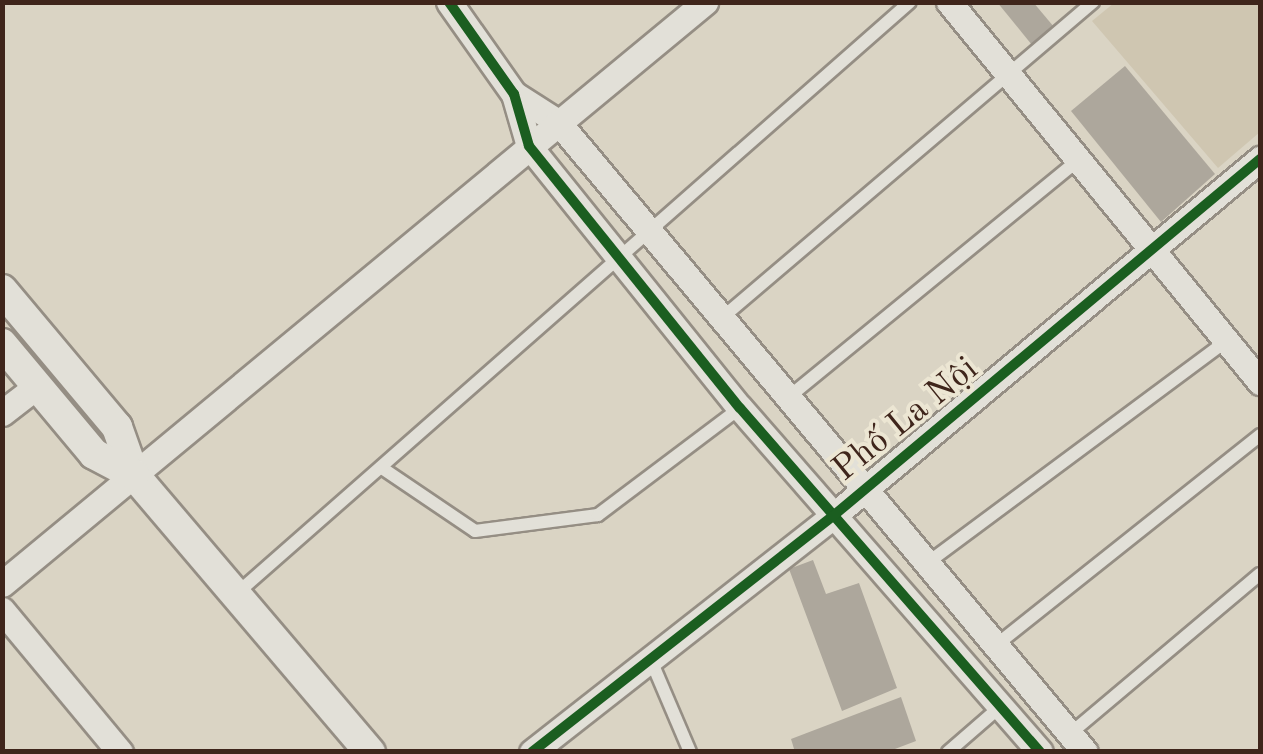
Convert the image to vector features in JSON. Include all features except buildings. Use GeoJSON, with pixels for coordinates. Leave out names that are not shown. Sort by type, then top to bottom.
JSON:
{"type":"FeatureCollection","features":[{"type":"Feature","properties":{"kind":"street"},"geometry":{"type":"LineString","coordinates":[[449,2],[514,94],[529,146],[740,408],[1040,752]]}},
{"type":"Feature","properties":{"kind":"street"},"geometry":{"type":"LineString","coordinates":[[2,584],[705,2]]}},
{"type":"Feature","properties":{"kind":"street"},"geometry":{"type":"LineString","coordinates":[[949,2],[1260,382]]}},
{"type":"Feature","properties":{"kind":"street"},"geometry":{"type":"LineString","coordinates":[[514,94],[558,122],[790,396],[924,566],[1078,742]]}},
{"type":"Feature","properties":{"kind":"street","name":"Phố La Nội"},"geometry":{"type":"LineString","coordinates":[[532,752],[833,516],[1154,254],[1260,159]]}},
{"type":"Feature","properties":{"kind":"street"},"geometry":{"type":"LineString","coordinates":[[2,290],[117,428],[134,475],[370,752]]}},
{"type":"Feature","properties":{"kind":"street"},"geometry":{"type":"LineString","coordinates":[[2,344],[94,454],[134,475]]}},
{"type":"Feature","properties":{"kind":"street"},"geometry":{"type":"LineString","coordinates":[[2,414],[38,386]]}},
{"type":"Feature","properties":{"kind":"street"},"geometry":{"type":"LineString","coordinates":[[2,610],[120,752]]}},
{"type":"Feature","properties":{"kind":"lane"},"geometry":{"type":"LineString","coordinates":[[235,594],[621,260],[910,2]]}},
{"type":"Feature","properties":{"kind":"lane"},"geometry":{"type":"LineString","coordinates":[[723,317],[1093,2]]}},
{"type":"Feature","properties":{"kind":"lane"},"geometry":{"type":"LineString","coordinates":[[790,396],[1077,160]]}},
{"type":"Feature","properties":{"kind":"lane"},"geometry":{"type":"LineString","coordinates":[[924,566],[1226,341]]}},
{"type":"Feature","properties":{"kind":"lane"},"geometry":{"type":"LineString","coordinates":[[382,468],[475,531],[598,515],[740,408]]}},
{"type":"Feature","properties":{"kind":"lane"},"geometry":{"type":"LineString","coordinates":[[995,646],[1260,435]]}},
{"type":"Feature","properties":{"kind":"lane"},"geometry":{"type":"LineString","coordinates":[[1078,742],[1260,574]]}},
{"type":"Feature","properties":{"kind":"lane"},"geometry":{"type":"LineString","coordinates":[[650,658],[690,752]]}},
{"type":"Feature","properties":{"kind":"lane"},"geometry":{"type":"LineString","coordinates":[[948,752],[1000,707]]}},
{"type":"Feature","properties":{"kind":"shaded area"},"geometry":{"type":"Polygon","coordinates":[[[1114,3],[1260,3],[1260,132],[1218,168],[1092,21],[1114,3]]]}},
{"type":"Feature","properties":{"kind":"cycle path"},"geometry":{"type":"LineString","coordinates":[[449,2],[514,94],[529,146],[740,408],[1040,752]]}},
{"type":"Feature","properties":{"kind":"cycle path"},"geometry":{"type":"LineString","coordinates":[[532,752],[833,516],[1260,159]]}}]}
